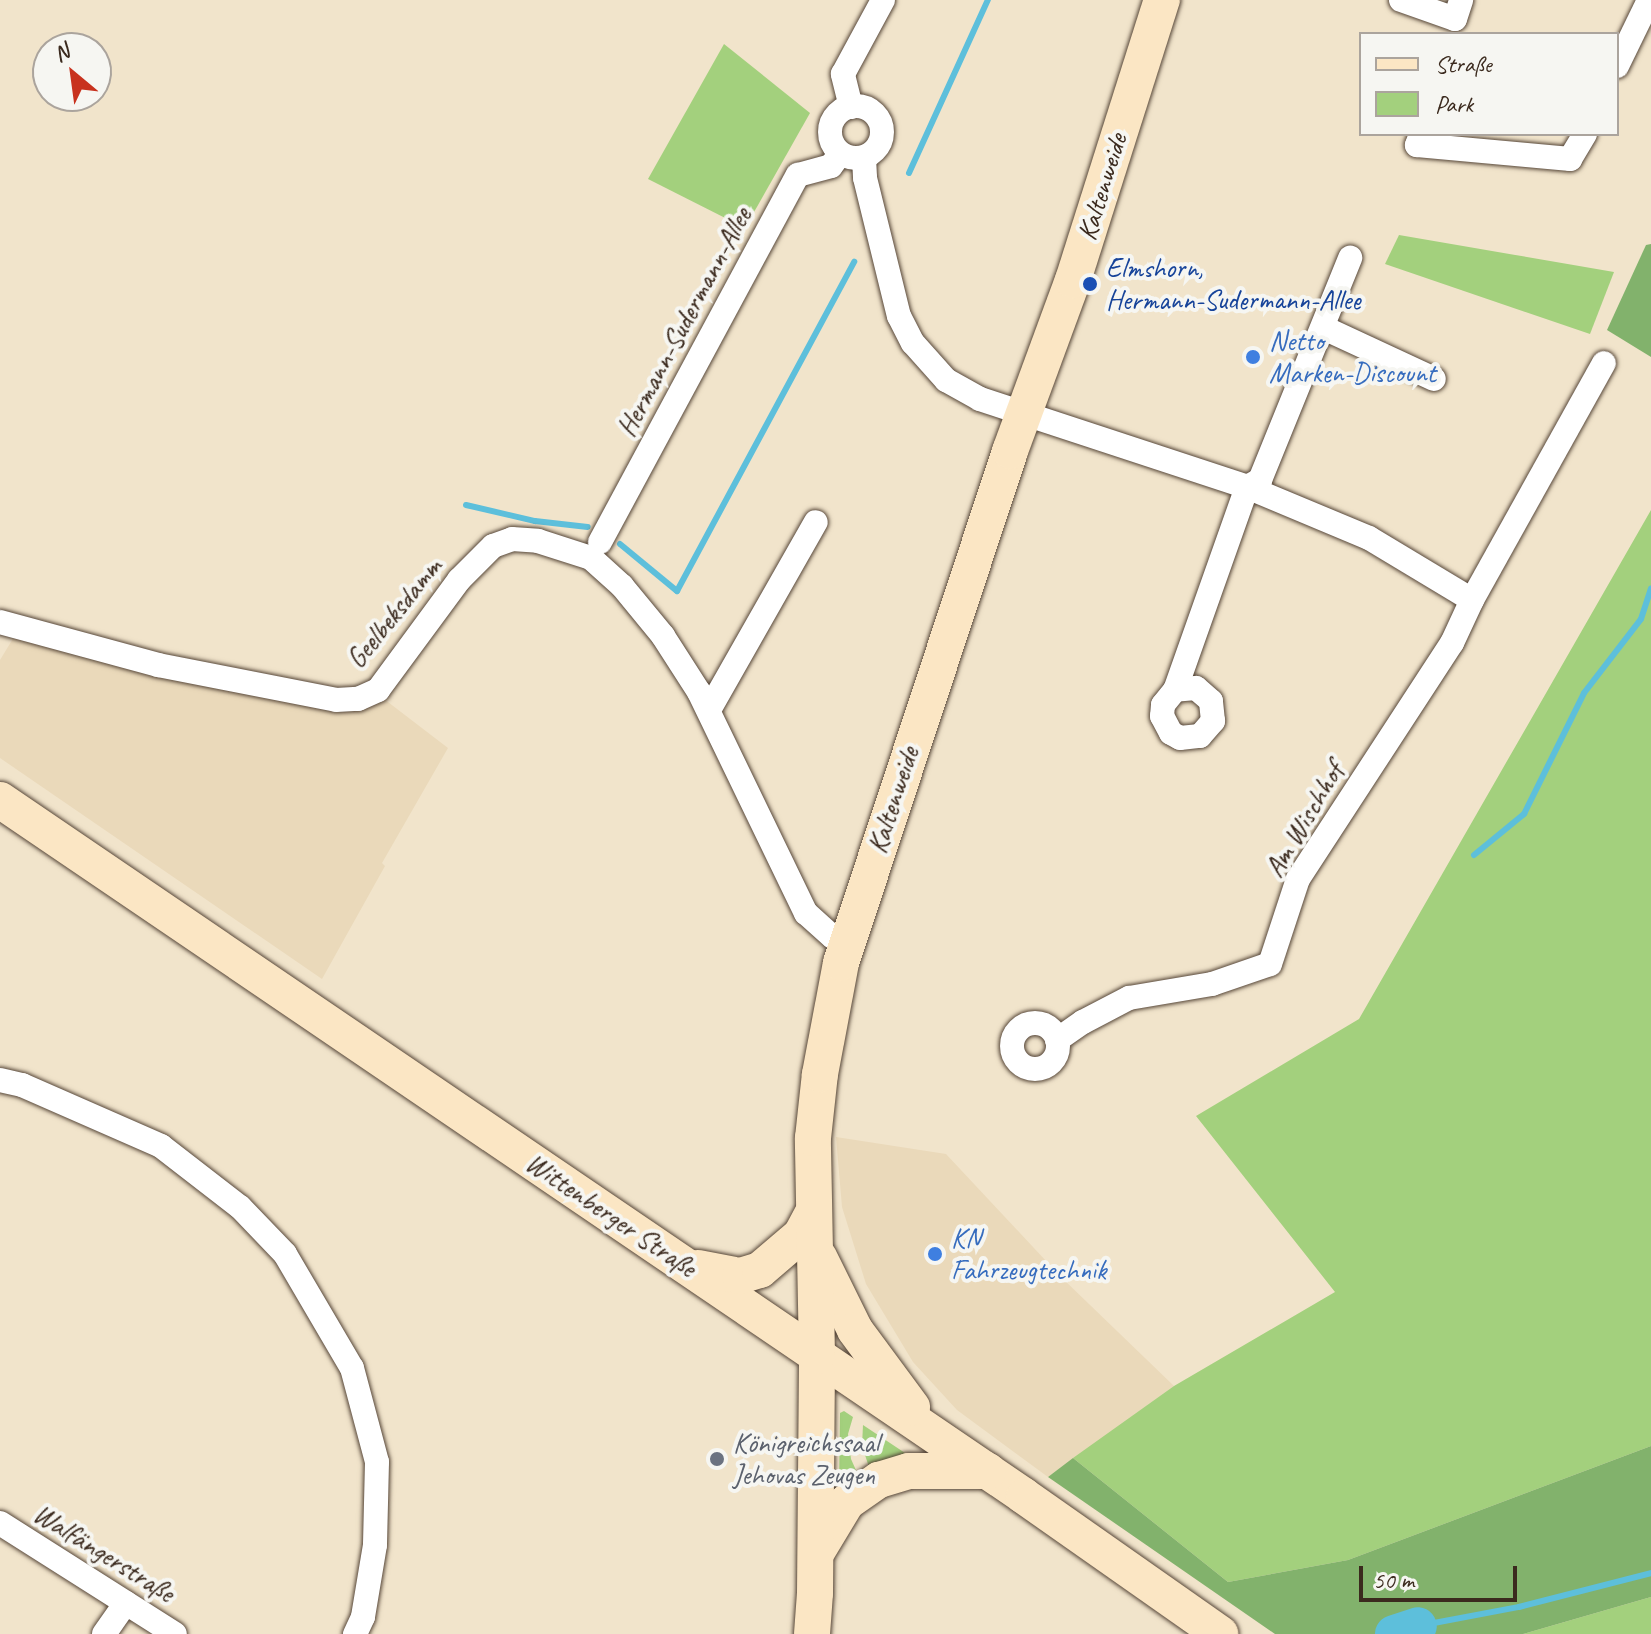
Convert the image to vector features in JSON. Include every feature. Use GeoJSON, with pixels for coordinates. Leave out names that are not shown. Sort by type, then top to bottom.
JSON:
{"type":"FeatureCollection","features":[{"type":"Feature","properties":{"kind":"main road","name":"Kaltenweide"},"geometry":{"type":"LineString","coordinates":[[812,1634],[816,1555],[817,1356],[813,1138],[820,1074],[847,941],[1023,413],[1073,280],[1162,0]]}},
{"type":"Feature","properties":{"kind":"main road","name":"Wittenberger Straße"},"geometry":{"type":"LineString","coordinates":[[0,800],[934,1434],[1220,1634]]}},
{"type":"Feature","properties":{"kind":"main road"},"geometry":{"type":"LineString","coordinates":[[685,1265],[740,1276],[760,1270],[801,1235],[814,1211]]}},
{"type":"Feature","properties":{"kind":"main road"},"geometry":{"type":"LineString","coordinates":[[815,1248],[855,1330],[934,1434]]}},
{"type":"Feature","properties":{"kind":"main road"},"geometry":{"type":"LineString","coordinates":[[816,1555],[847,1502],[879,1480],[909,1471],[988,1471]]}},
{"type":"Feature","properties":{"kind":"street"},"geometry":{"type":"LineString","coordinates":[[851,107],[843,74],[883,0]]}},
{"type":"Feature","properties":{"kind":"street"},"geometry":{"type":"LineString","coordinates":[[1401,0],[1455,18]]}},
{"type":"Feature","properties":{"kind":"street"},"geometry":{"type":"LineString","coordinates":[[1619,62],[1649,0]]}},
{"type":"Feature","properties":{"kind":"street"},"geometry":{"type":"LineString","coordinates":[[852,156],[881,141],[882,125],[867,108],[851,107],[836,115],[831,140],[852,156],[865,178],[899,316],[913,343],[946,380],[980,399],[1247,487],[1369,538],[1472,600]]}},
{"type":"Feature","properties":{"kind":"street"},"geometry":{"type":"LineString","coordinates":[[1420,136],[1417,145],[1570,159],[1584,136]]}},
{"type":"Feature","properties":{"kind":"street","name":"Hermann-Sudermann-Allee"},"geometry":{"type":"LineString","coordinates":[[600,542],[798,175],[831,166],[852,156]]}},
{"type":"Feature","properties":{"kind":"street"},"geometry":{"type":"LineString","coordinates":[[1175,690],[1247,487],[1260,480],[1350,258]]}},
{"type":"Feature","properties":{"kind":"street"},"geometry":{"type":"LineString","coordinates":[[1324,328],[1434,379]]}},
{"type":"Feature","properties":{"kind":"street","name":"Am Wischhof"},"geometry":{"type":"LineString","coordinates":[[1057,1040],[1083,1022],[1129,998],[1212,984],[1270,964],[1298,879],[1452,643],[1472,600],[1604,363]]}},
{"type":"Feature","properties":{"kind":"street"},"geometry":{"type":"LineString","coordinates":[[709,710],[816,522]]}},
{"type":"Feature","properties":{"kind":"street","name":"Geelbeksdamm"},"geometry":{"type":"LineString","coordinates":[[0,622],[158,665],[336,700],[358,699],[378,690],[473,563],[493,546],[512,539],[538,541],[591,558],[622,586],[663,636],[709,710],[806,913],[833,937],[847,941]]}},
{"type":"Feature","properties":{"kind":"street"},"geometry":{"type":"LineString","coordinates":[[0,1080],[22,1085],[161,1146],[240,1207],[285,1254],[352,1368],[377,1462],[375,1545],[363,1617],[355,1634]]}},
{"type":"Feature","properties":{"kind":"street","name":"Walfängerstraße"},"geometry":{"type":"LineString","coordinates":[[0,1523],[175,1634]]}},
{"type":"Feature","properties":{"kind":"street"},"geometry":{"type":"LineString","coordinates":[[104,1634],[126,1603]]}},
{"type":"Feature","properties":{"kind":"shaded area"},"geometry":{"type":"Polygon","coordinates":[[[14,637],[336,713],[361,710],[384,699],[448,748],[382,863],[385,866],[322,979],[0,758],[0,660],[14,637]]]}},
{"type":"Feature","properties":{"kind":"shaded area"},"geometry":{"type":"Polygon","coordinates":[[[836,1137],[946,1154],[1061,1277],[1174,1386],[1048,1477],[957,1410],[913,1362],[866,1284],[842,1207],[836,1137]]]}},
{"type":"Feature","properties":{"kind":"green space"},"geometry":{"type":"Polygon","coordinates":[[[724,44],[810,113],[745,228],[648,179],[724,44]]]}},
{"type":"Feature","properties":{"kind":"green space"},"geometry":{"type":"Polygon","coordinates":[[[1399,235],[1614,272],[1590,334],[1385,264],[1399,235]]]}},
{"type":"Feature","properties":{"kind":"green space"},"geometry":{"type":"Polygon","coordinates":[[[1651,244],[1651,357],[1607,330],[1646,245],[1651,244]]]}},
{"type":"Feature","properties":{"kind":"green space"},"geometry":{"type":"Polygon","coordinates":[[[1651,510],[1651,1446],[1348,1560],[1228,1582],[1073,1458],[1174,1386],[1335,1292],[1196,1116],[1359,1019],[1651,510]]]}},
{"type":"Feature","properties":{"kind":"green space"},"geometry":{"type":"Polygon","coordinates":[[[844,1411],[853,1417],[848,1434],[851,1459],[859,1477],[839,1489],[840,1413],[844,1411]]]}},
{"type":"Feature","properties":{"kind":"green space"},"geometry":{"type":"Polygon","coordinates":[[[863,1425],[911,1457],[870,1470],[862,1446],[863,1425]]]}},
{"type":"Feature","properties":{"kind":"green space"},"geometry":{"type":"Polygon","coordinates":[[[1651,1446],[1651,1597],[1523,1634],[1275,1634],[1048,1477],[1073,1458],[1228,1582],[1348,1560],[1651,1446]]]}},
{"type":"Feature","properties":{"kind":"green space"},"geometry":{"type":"Polygon","coordinates":[[[1651,1597],[1651,1634],[1523,1634],[1651,1597]]]}},
{"type":"Feature","properties":{"kind":"waterway"},"geometry":{"type":"LineString","coordinates":[[909,173],[988,0]]}},
{"type":"Feature","properties":{"kind":"waterway"},"geometry":{"type":"LineString","coordinates":[[620,544],[677,591],[854,262]]}},
{"type":"Feature","properties":{"kind":"waterway"},"geometry":{"type":"LineString","coordinates":[[466,505],[535,521],[588,527]]}},
{"type":"Feature","properties":{"kind":"waterway"},"geometry":{"type":"LineString","coordinates":[[1474,855],[1524,814],[1584,693],[1641,619],[1651,589]]}},
{"type":"Feature","properties":{"kind":"waterway"},"geometry":{"type":"LineString","coordinates":[[1418,1626],[1519,1607],[1651,1573]]}},
{"type":"Feature","properties":{"kind":"waterway"},"geometry":{"type":"LineString","coordinates":[[1394,1634],[1418,1626]]}},
{"type":"Feature","properties":{"kind":"place","name":"Elmshorn, Hermann-Sudermann-Allee"},"geometry":{"type":"Point","coordinates":[1090,284]}},
{"type":"Feature","properties":{"kind":"place","name":"Netto Marken-Discount"},"geometry":{"type":"Point","coordinates":[1253,357]}},
{"type":"Feature","properties":{"kind":"place","name":"KN Fahrzeugtechnik"},"geometry":{"type":"Point","coordinates":[935,1254]}},
{"type":"Feature","properties":{"kind":"place","name":"Königreichssaal Jehovas Zeugen"},"geometry":{"type":"Point","coordinates":[717,1459]}}]}
